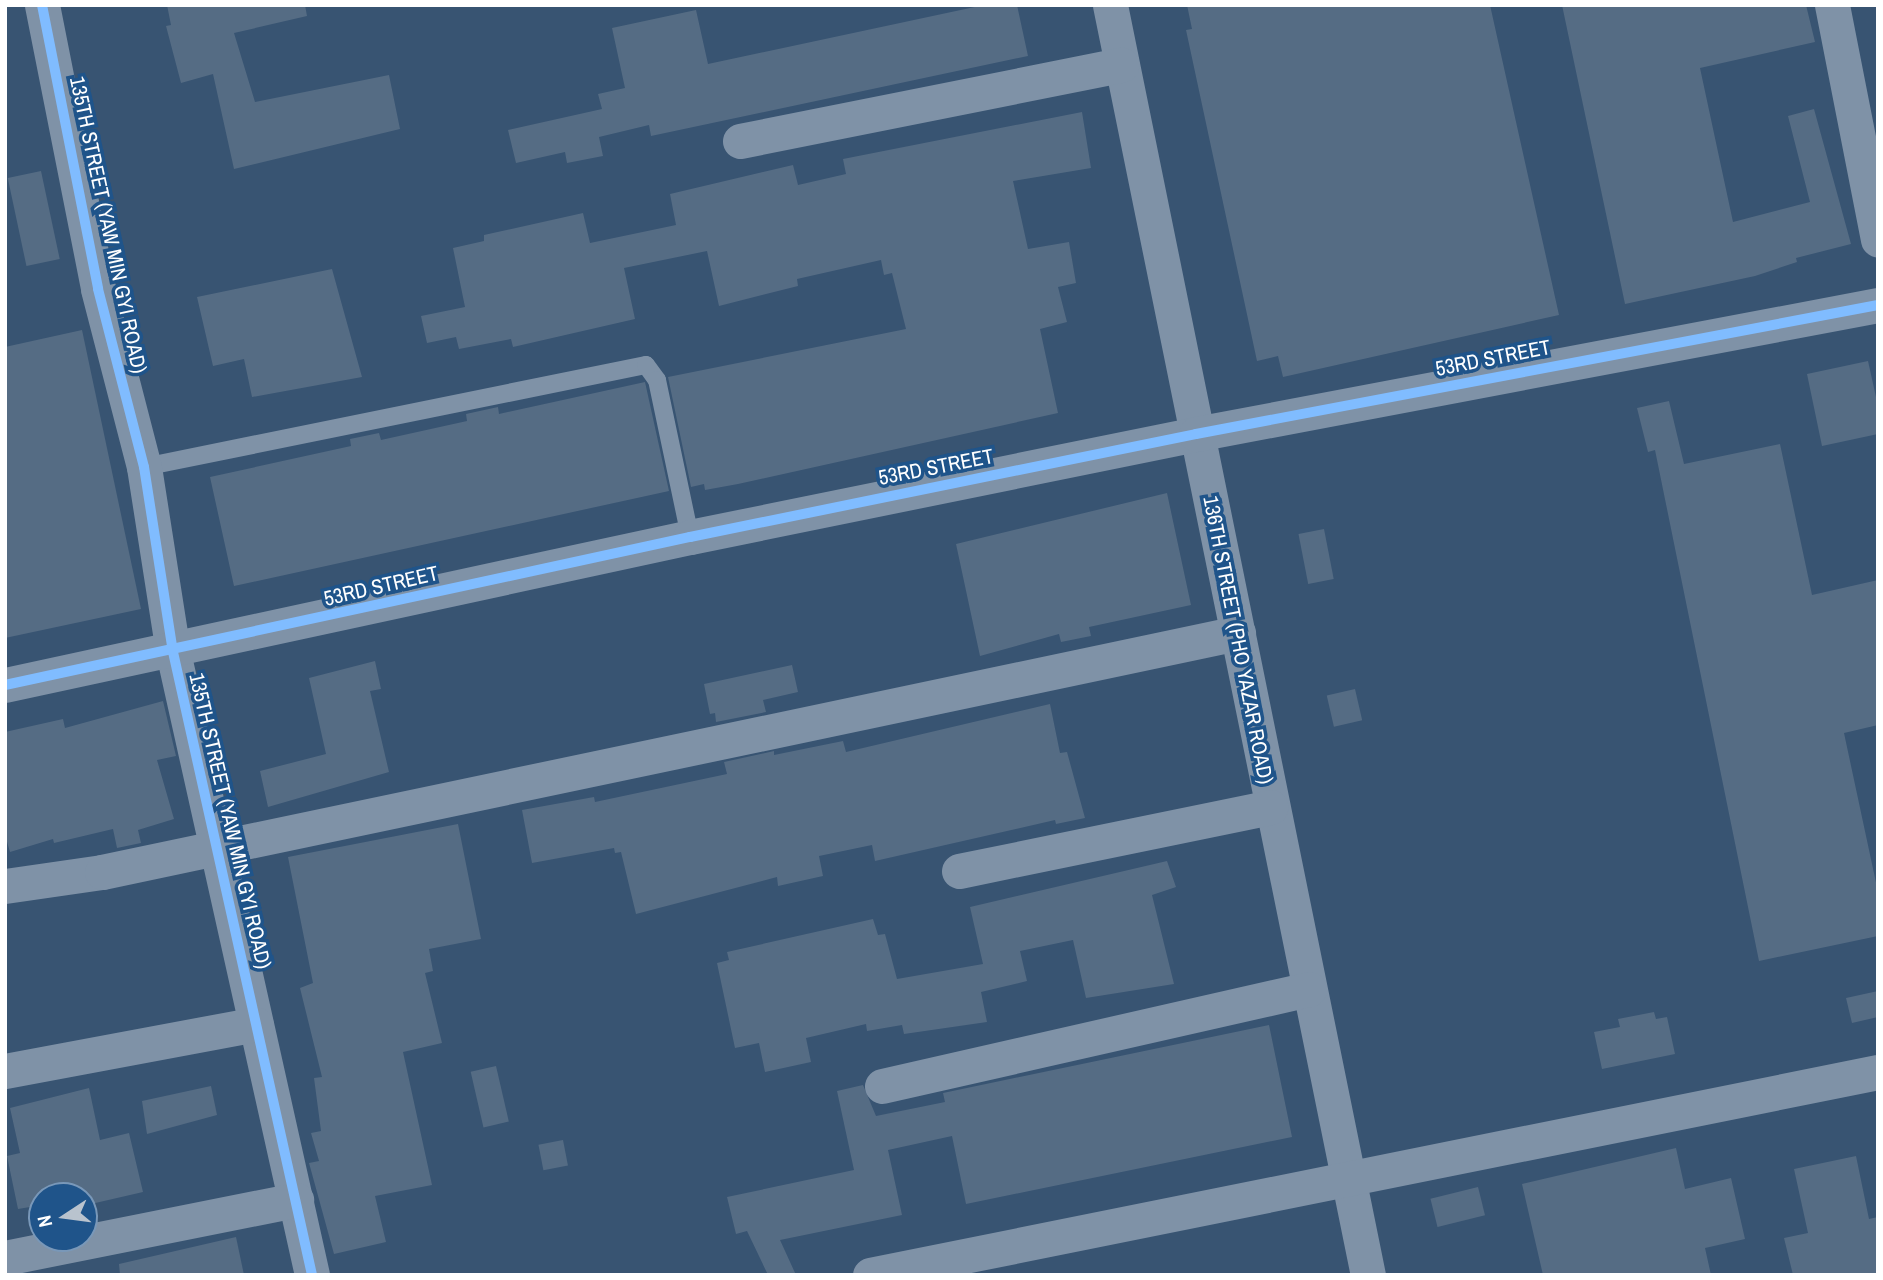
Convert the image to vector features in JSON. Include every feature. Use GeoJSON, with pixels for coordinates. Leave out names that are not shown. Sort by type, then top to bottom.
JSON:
{"type":"FeatureCollection","features":[{"type":"Feature","properties":{"kind":"street","name":"135TH STREET (YAW MIN GYI ROAD)"},"geometry":{"type":"LineString","coordinates":[[42,5],[98,289],[144,467],[173,652],[312,1275]]}},
{"type":"Feature","properties":{"kind":"street","name":"136TH STREET (PHO YAZAR ROAD)"},"geometry":{"type":"LineString","coordinates":[[1110,5],[1368,1275]]}},
{"type":"Feature","properties":{"kind":"street"},"geometry":{"type":"LineString","coordinates":[[1832,5],[1878,240]]}},
{"type":"Feature","properties":{"kind":"street"},"geometry":{"type":"LineString","coordinates":[[740,141],[1122,65]]}},
{"type":"Feature","properties":{"kind":"street","name":"53RD STREET"},"geometry":{"type":"LineString","coordinates":[[5,685],[173,652],[690,537],[1196,434],[1878,304]]}},
{"type":"Feature","properties":{"kind":"street"},"geometry":{"type":"LineString","coordinates":[[5,886],[102,872],[216,845],[1238,634]]}},
{"type":"Feature","properties":{"kind":"street"},"geometry":{"type":"LineString","coordinates":[[959,871],[1271,807]]}},
{"type":"Feature","properties":{"kind":"street"},"geometry":{"type":"LineString","coordinates":[[882,1086],[1309,989]]}},
{"type":"Feature","properties":{"kind":"street"},"geometry":{"type":"LineString","coordinates":[[5,1071],[256,1024]]}},
{"type":"Feature","properties":{"kind":"street"},"geometry":{"type":"LineString","coordinates":[[870,1275],[1878,1072]]}},
{"type":"Feature","properties":{"kind":"street"},"geometry":{"type":"LineString","coordinates":[[5,1258],[296,1200]]}},
{"type":"Feature","properties":{"kind":"lane"},"geometry":{"type":"LineString","coordinates":[[144,467],[646,365],[657,380],[690,537]]}},
{"type":"Feature","properties":{"kind":"building"},"geometry":{"type":"Polygon","coordinates":[[[167,5],[305,5],[307,16],[234,33],[255,102],[389,75],[400,129],[234,169],[213,74],[181,83],[166,26],[171,25],[167,5]]]}},
{"type":"Feature","properties":{"kind":"building"},"geometry":{"type":"Polygon","coordinates":[[[984,5],[1017,5],[1028,56],[651,136],[649,125],[599,137],[603,156],[567,163],[565,152],[516,163],[508,130],[602,109],[598,94],[625,88],[612,28],[696,10],[708,64],[984,5]]]}},
{"type":"Feature","properties":{"kind":"building"},"geometry":{"type":"Polygon","coordinates":[[[1187,5],[1490,5],[1559,315],[1283,377],[1278,356],[1257,361],[1186,30],[1192,29],[1187,5]]]}},
{"type":"Feature","properties":{"kind":"building"},"geometry":{"type":"Polygon","coordinates":[[[1562,5],[1806,5],[1815,42],[1700,68],[1733,222],[1810,202],[1788,116],[1814,109],[1851,244],[1796,258],[1797,262],[1755,276],[1625,304],[1562,5]]]}},
{"type":"Feature","properties":{"kind":"building"},"geometry":{"type":"Polygon","coordinates":[[[1082,112],[1091,168],[1013,181],[1028,249],[1069,242],[1076,283],[1058,287],[1067,322],[1040,329],[1058,413],[738,484],[705,490],[704,484],[691,487],[668,377],[906,329],[892,273],[884,275],[881,260],[797,279],[798,286],[719,306],[707,251],[624,268],[635,319],[513,347],[511,339],[459,349],[456,337],[427,343],[421,316],[465,307],[453,248],[484,241],[484,235],[583,213],[590,243],[676,225],[670,194],[793,165],[798,185],[846,174],[843,159],[1082,112]]]}},
{"type":"Feature","properties":{"kind":"building"},"geometry":{"type":"Polygon","coordinates":[[[41,171],[60,259],[26,266],[8,178],[41,171]]]}},
{"type":"Feature","properties":{"kind":"building"},"geometry":{"type":"Polygon","coordinates":[[[332,269],[362,377],[252,397],[244,359],[213,366],[197,297],[332,269]]]}},
{"type":"Feature","properties":{"kind":"building"},"geometry":{"type":"Polygon","coordinates":[[[82,330],[141,609],[5,638],[5,347],[82,330]]]}},
{"type":"Feature","properties":{"kind":"building"},"geometry":{"type":"Polygon","coordinates":[[[1868,361],[1878,406],[1878,434],[1822,446],[1807,374],[1868,361]]]}},
{"type":"Feature","properties":{"kind":"building"},"geometry":{"type":"Polygon","coordinates":[[[645,382],[669,491],[234,586],[210,477],[351,446],[350,439],[379,433],[381,440],[467,421],[466,414],[498,407],[499,414],[645,382]]]}},
{"type":"Feature","properties":{"kind":"building"},"geometry":{"type":"Polygon","coordinates":[[[1669,401],[1684,464],[1780,444],[1812,595],[1878,580],[1878,725],[1844,733],[1878,892],[1878,936],[1759,961],[1655,450],[1648,452],[1637,408],[1669,401]]]}},
{"type":"Feature","properties":{"kind":"building"},"geometry":{"type":"Polygon","coordinates":[[[1167,493],[1191,605],[1089,627],[1091,636],[1061,642],[1059,634],[980,656],[956,544],[1167,493]]]}},
{"type":"Feature","properties":{"kind":"building"},"geometry":{"type":"Polygon","coordinates":[[[1324,529],[1334,579],[1308,584],[1298,534],[1324,529]]]}},
{"type":"Feature","properties":{"kind":"building"},"geometry":{"type":"Polygon","coordinates":[[[375,661],[381,689],[370,691],[389,772],[268,807],[260,771],[326,754],[309,678],[375,661]]]}},
{"type":"Feature","properties":{"kind":"building"},"geometry":{"type":"Polygon","coordinates":[[[792,665],[798,692],[763,700],[766,712],[716,722],[715,713],[710,714],[704,684],[792,665]]]}},
{"type":"Feature","properties":{"kind":"building"},"geometry":{"type":"Polygon","coordinates":[[[1355,689],[1362,720],[1334,727],[1327,696],[1355,689]]]}},
{"type":"Feature","properties":{"kind":"building"},"geometry":{"type":"Polygon","coordinates":[[[163,701],[176,756],[157,760],[174,819],[138,830],[141,843],[117,848],[113,829],[54,843],[53,839],[10,852],[5,835],[5,732],[63,719],[65,728],[163,701]]]}},
{"type":"Feature","properties":{"kind":"building"},"geometry":{"type":"Polygon","coordinates":[[[1050,704],[1060,753],[1067,752],[1085,818],[1056,824],[1055,820],[875,861],[872,845],[819,856],[823,876],[778,886],[777,877],[636,914],[621,852],[615,853],[614,848],[532,863],[522,810],[594,797],[595,802],[727,774],[724,762],[774,751],[774,755],[843,741],[846,752],[1050,704]]]}},
{"type":"Feature","properties":{"kind":"building"},"geometry":{"type":"Polygon","coordinates":[[[458,824],[481,939],[429,949],[433,971],[425,973],[442,1043],[403,1052],[432,1185],[375,1196],[386,1242],[334,1254],[309,1163],[319,1161],[311,1133],[321,1131],[314,1078],[322,1077],[300,988],[313,983],[288,857],[458,824]]]}},
{"type":"Feature","properties":{"kind":"building"},"geometry":{"type":"Polygon","coordinates":[[[1167,861],[1176,887],[1152,895],[1174,984],[1086,998],[1073,940],[1020,951],[1027,981],[981,992],[987,1022],[904,1034],[902,1025],[867,1031],[866,1024],[806,1038],[811,1062],[765,1072],[759,1043],[735,1048],[717,963],[729,960],[727,952],[873,919],[878,935],[885,934],[897,979],[983,964],[970,907],[1167,861]]]}},
{"type":"Feature","properties":{"kind":"building"},"geometry":{"type":"Polygon","coordinates":[[[1878,991],[1878,1017],[1852,1023],[1846,998],[1878,991]]]}},
{"type":"Feature","properties":{"kind":"building"},"geometry":{"type":"Polygon","coordinates":[[[1654,1012],[1656,1019],[1667,1017],[1675,1054],[1602,1069],[1594,1032],[1620,1027],[1618,1019],[1654,1012]]]}},
{"type":"Feature","properties":{"kind":"building"},"geometry":{"type":"Polygon","coordinates":[[[1269,1025],[1292,1137],[966,1204],[952,1136],[888,1150],[902,1215],[780,1240],[796,1275],[768,1275],[747,1231],[736,1234],[727,1197],[854,1170],[837,1091],[863,1085],[876,1116],[945,1102],[943,1093],[1269,1025]]]}},
{"type":"Feature","properties":{"kind":"building"},"geometry":{"type":"Polygon","coordinates":[[[496,1066],[509,1122],[483,1127],[471,1072],[496,1066]]]}},
{"type":"Feature","properties":{"kind":"building"},"geometry":{"type":"Polygon","coordinates":[[[211,1086],[217,1115],[147,1134],[142,1101],[211,1086]]]}},
{"type":"Feature","properties":{"kind":"building"},"geometry":{"type":"Polygon","coordinates":[[[89,1088],[100,1140],[129,1133],[143,1192],[98,1202],[98,1182],[28,1182],[28,1207],[18,1209],[7,1156],[20,1153],[10,1108],[89,1088]]]}},
{"type":"Feature","properties":{"kind":"building"},"geometry":{"type":"Polygon","coordinates":[[[563,1140],[568,1166],[543,1170],[538,1145],[563,1140]]]}},
{"type":"Feature","properties":{"kind":"building"},"geometry":{"type":"Polygon","coordinates":[[[1676,1148],[1685,1189],[1731,1178],[1745,1239],[1705,1248],[1711,1275],[1543,1275],[1522,1184],[1676,1148]]]}},
{"type":"Feature","properties":{"kind":"building"},"geometry":{"type":"Polygon","coordinates":[[[1856,1156],[1869,1219],[1878,1217],[1878,1275],[1793,1275],[1784,1238],[1808,1233],[1794,1169],[1856,1156]]]}},
{"type":"Feature","properties":{"kind":"building"},"geometry":{"type":"Polygon","coordinates":[[[1478,1187],[1485,1215],[1437,1227],[1430,1199],[1478,1187]]]}},
{"type":"Feature","properties":{"kind":"building"},"geometry":{"type":"Polygon","coordinates":[[[236,1237],[244,1275],[120,1275],[119,1264],[236,1237]]]}},
{"type":"Feature","properties":{"kind":"cycle path"},"geometry":{"type":"LineString","coordinates":[[42,5],[98,289],[144,467],[173,652],[312,1275]]}},
{"type":"Feature","properties":{"kind":"cycle path"},"geometry":{"type":"LineString","coordinates":[[5,685],[690,537],[1196,434],[1878,305]]}}]}
